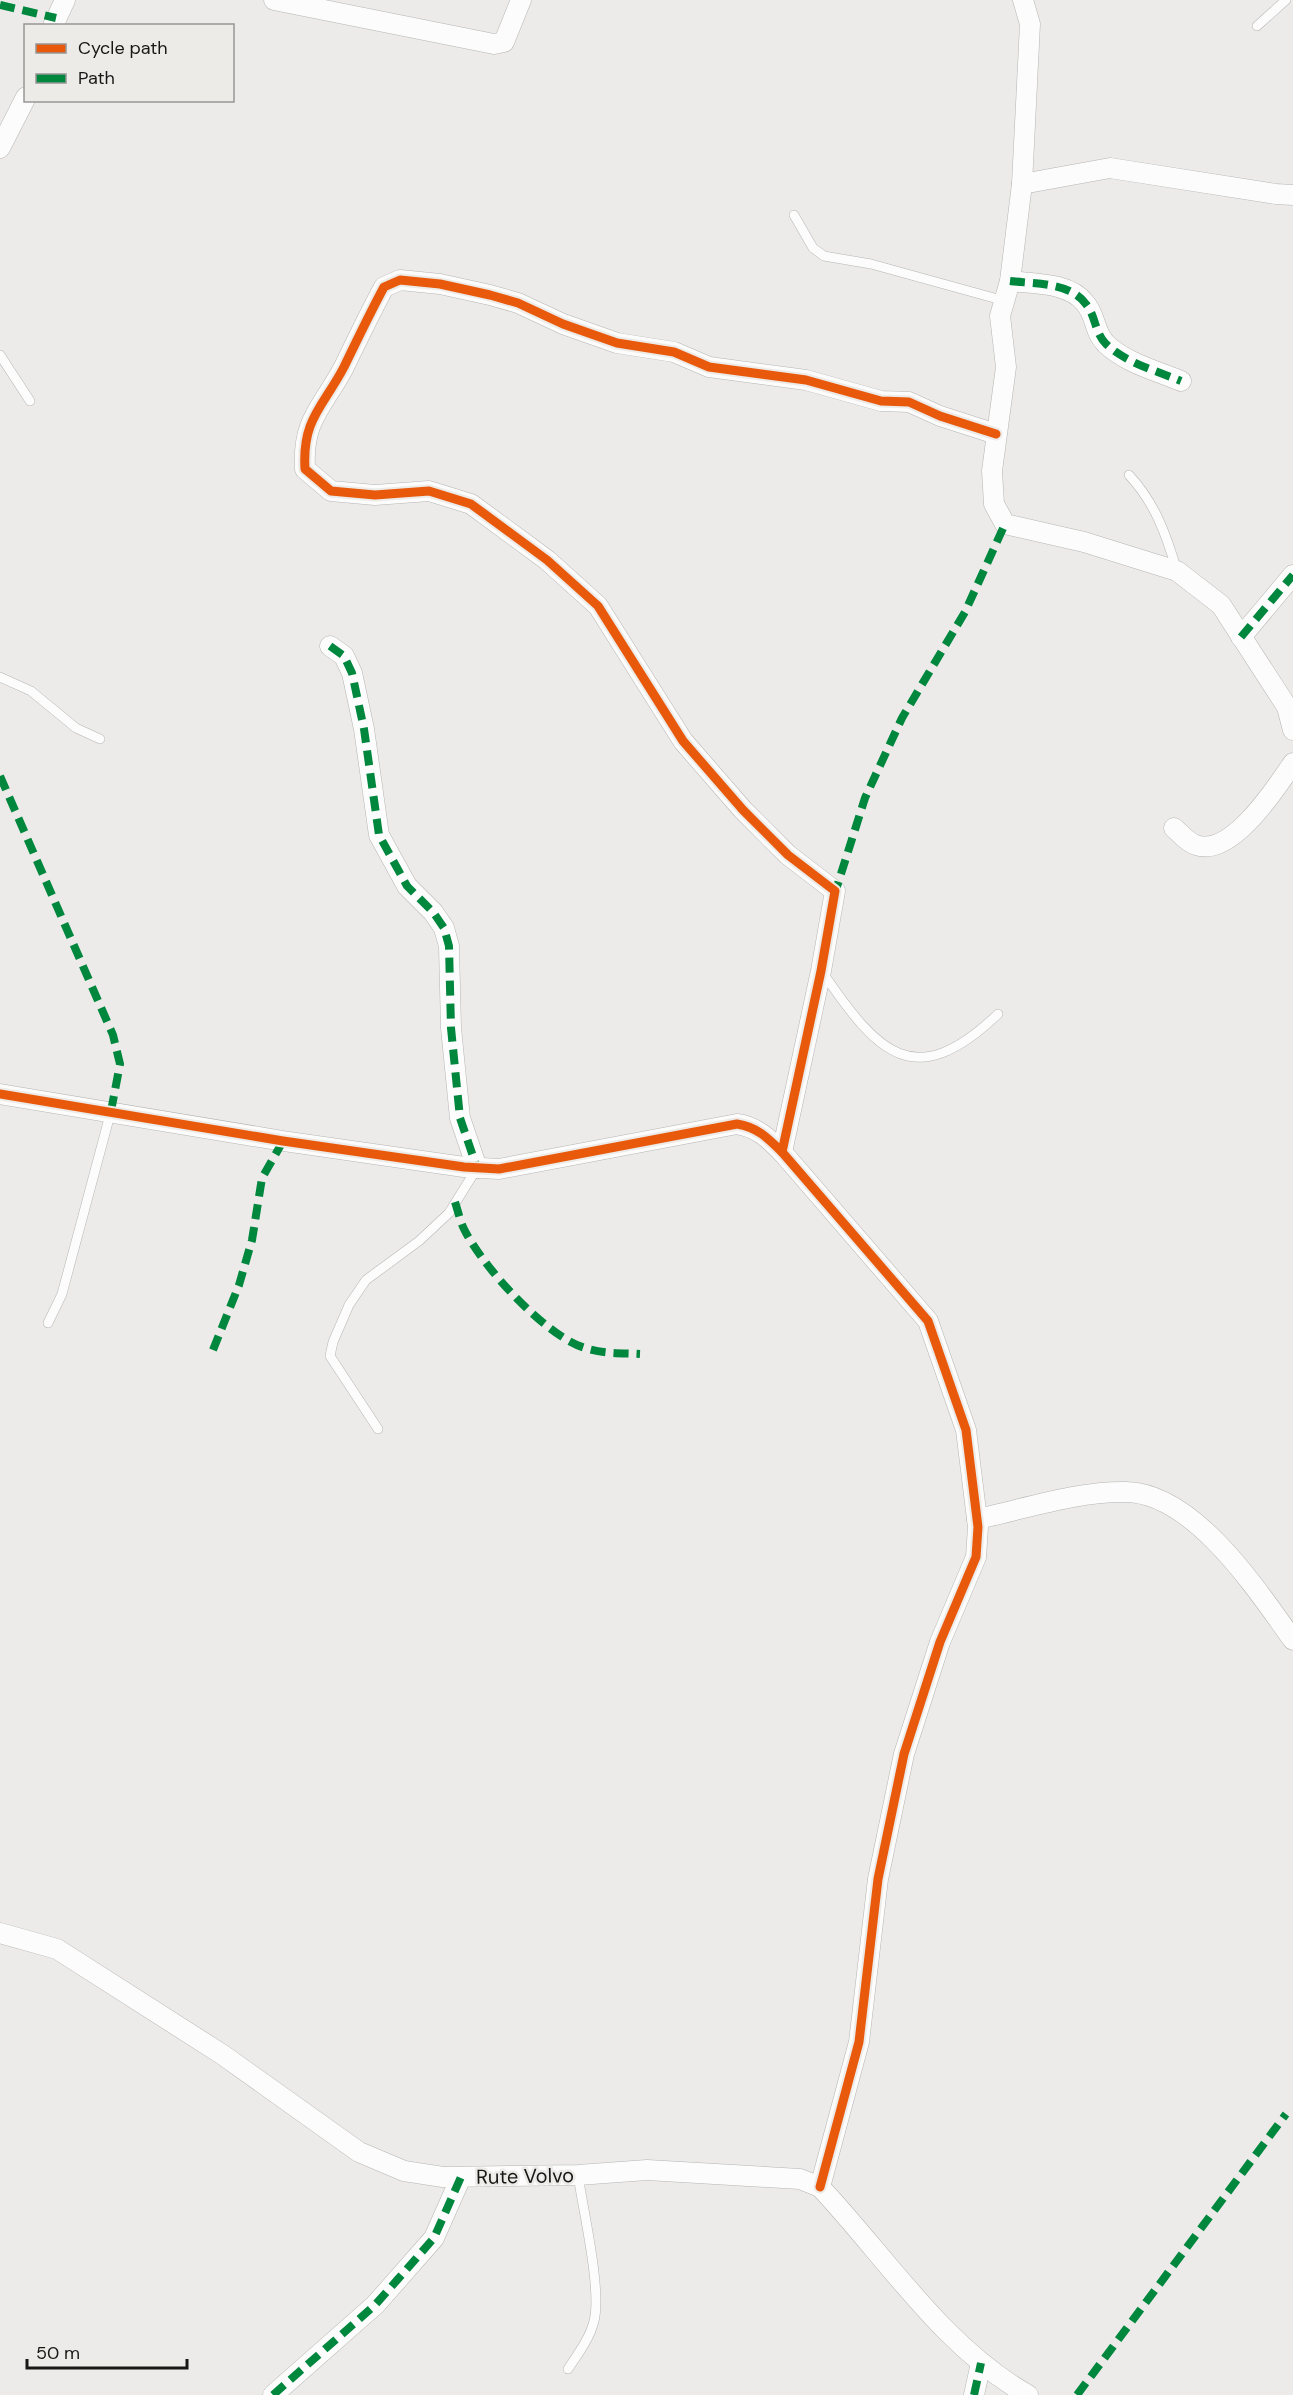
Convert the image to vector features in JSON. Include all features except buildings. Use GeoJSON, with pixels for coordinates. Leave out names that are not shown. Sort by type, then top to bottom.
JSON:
{"type":"FeatureCollection","features":[{"type":"Feature","properties":{"kind":"street"},"geometry":{"type":"LineString","coordinates":[[54,24],[65,0]]}},
{"type":"Feature","properties":{"kind":"street"},"geometry":{"type":"LineString","coordinates":[[274,0],[494,44],[504,42],[521,0]]}},
{"type":"Feature","properties":{"kind":"street"},"geometry":{"type":"LineString","coordinates":[[1023,0],[1030,24],[1022,184],[1010,281],[1000,316],[1006,367],[992,471],[994,504],[1005,524],[1084,542],[1177,571],[1221,605],[1290,709],[1293,730]]}},
{"type":"Feature","properties":{"kind":"street"},"geometry":{"type":"LineString","coordinates":[[0,148],[24,101]]}},
{"type":"Feature","properties":{"kind":"street"},"geometry":{"type":"LineString","coordinates":[[1022,184],[1069,173],[1110,168],[1293,195]]}},
{"type":"Feature","properties":{"kind":"street"},"geometry":{"type":"LineString","coordinates":[[782,1152],[821,971],[835,891],[788,855],[743,810],[683,741],[598,606],[547,560],[471,504],[429,491],[375,495],[331,491],[305,469],[304,444],[318,407],[343,369],[384,287],[400,280],[440,284],[500,298],[616,343],[674,352],[709,366],[806,380],[881,400],[909,402],[940,416],[996,434]]}},
{"type":"Feature","properties":{"kind":"street"},"geometry":{"type":"LineString","coordinates":[[1010,281],[1057,286],[1075,295],[1086,303],[1098,336],[1107,346],[1121,355],[1181,381]]}},
{"type":"Feature","properties":{"kind":"street"},"geometry":{"type":"LineString","coordinates":[[1241,637],[1293,575]]}},
{"type":"Feature","properties":{"kind":"street"},"geometry":{"type":"LineString","coordinates":[[330,646],[344,656],[352,673],[364,729],[379,835],[407,886],[433,912],[444,928],[449,946],[451,1028],[460,1118],[477,1168]]}},
{"type":"Feature","properties":{"kind":"street"},"geometry":{"type":"LineString","coordinates":[[1174,828],[1195,845],[1216,846],[1233,835],[1267,801],[1293,763]]}},
{"type":"Feature","properties":{"kind":"street"},"geometry":{"type":"LineString","coordinates":[[0,1094],[283,1141],[477,1168],[499,1169],[737,1124],[749,1126],[761,1132],[782,1152],[928,1321],[966,1430],[977,1519],[976,1557],[940,1642],[904,1754],[878,1879],[859,2042],[820,2187],[955,2340],[981,2363],[1028,2395]]}},
{"type":"Feature","properties":{"kind":"street"},"geometry":{"type":"LineString","coordinates":[[977,1519],[1079,1497],[1127,1492],[1159,1498],[1192,1519],[1234,1564],[1293,1640]]}},
{"type":"Feature","properties":{"kind":"street","name":"Rute Volvo"},"geometry":{"type":"LineString","coordinates":[[0,1933],[57,1949],[223,2055],[358,2152],[404,2171],[443,2177],[461,2177],[578,2175],[647,2170],[800,2179],[820,2187]]}},
{"type":"Feature","properties":{"kind":"street"},"geometry":{"type":"LineString","coordinates":[[273,2395],[375,2305],[434,2238],[461,2177]]}},
{"type":"Feature","properties":{"kind":"street"},"geometry":{"type":"LineString","coordinates":[[974,2395],[981,2363]]}},
{"type":"Feature","properties":{"kind":"lane"},"geometry":{"type":"LineString","coordinates":[[1257,26],[1286,0]]}},
{"type":"Feature","properties":{"kind":"lane"},"geometry":{"type":"LineString","coordinates":[[794,215],[813,248],[824,256],[871,264],[1005,301]]}},
{"type":"Feature","properties":{"kind":"lane"},"geometry":{"type":"LineString","coordinates":[[0,355],[30,400]]}},
{"type":"Feature","properties":{"kind":"lane"},"geometry":{"type":"LineString","coordinates":[[1129,475],[1147,495],[1166,534],[1177,571]]}},
{"type":"Feature","properties":{"kind":"lane"},"geometry":{"type":"LineString","coordinates":[[0,677],[32,691],[76,728],[100,739]]}},
{"type":"Feature","properties":{"kind":"lane"},"geometry":{"type":"LineString","coordinates":[[821,971],[876,1041],[900,1054],[919,1059],[951,1051],[973,1038],[998,1014]]}},
{"type":"Feature","properties":{"kind":"lane"},"geometry":{"type":"LineString","coordinates":[[48,1323],[62,1294],[111,1111]]}},
{"type":"Feature","properties":{"kind":"lane"},"geometry":{"type":"LineString","coordinates":[[378,1429],[330,1356],[333,1342],[349,1305],[366,1280],[419,1241],[449,1213],[477,1168]]}},
{"type":"Feature","properties":{"kind":"lane"},"geometry":{"type":"LineString","coordinates":[[568,2369],[584,2344],[594,2321],[597,2298],[578,2175]]}},
{"type":"Feature","properties":{"kind":"marked path"},"geometry":{"type":"LineString","coordinates":[[0,5],[56,18]]}},
{"type":"Feature","properties":{"kind":"marked path"},"geometry":{"type":"LineString","coordinates":[[1010,281],[1050,285],[1070,291],[1089,308],[1099,334],[1114,351],[1142,366],[1181,381]]}},
{"type":"Feature","properties":{"kind":"marked path"},"geometry":{"type":"LineString","coordinates":[[834,896],[865,798],[902,718],[965,612],[1005,524]]}},
{"type":"Feature","properties":{"kind":"marked path"},"geometry":{"type":"LineString","coordinates":[[1241,637],[1293,575]]}},
{"type":"Feature","properties":{"kind":"marked path"},"geometry":{"type":"LineString","coordinates":[[330,646],[344,656],[352,673],[364,729],[379,835],[407,886],[433,912],[444,928],[449,946],[451,1028],[460,1118],[477,1168]]}},
{"type":"Feature","properties":{"kind":"marked path"},"geometry":{"type":"LineString","coordinates":[[0,776],[113,1035],[120,1064],[111,1111]]}},
{"type":"Feature","properties":{"kind":"marked path"},"geometry":{"type":"LineString","coordinates":[[213,1350],[239,1285],[252,1240],[262,1178],[283,1141]]}},
{"type":"Feature","properties":{"kind":"marked path"},"geometry":{"type":"LineString","coordinates":[[455,1202],[464,1229],[485,1262],[516,1298],[552,1330],[569,1341],[592,1350],[640,1354]]}},
{"type":"Feature","properties":{"kind":"marked path"},"geometry":{"type":"LineString","coordinates":[[1077,2395],[1286,2114]]}},
{"type":"Feature","properties":{"kind":"marked path"},"geometry":{"type":"LineString","coordinates":[[273,2395],[375,2305],[434,2238],[461,2177]]}},
{"type":"Feature","properties":{"kind":"marked path"},"geometry":{"type":"LineString","coordinates":[[974,2395],[981,2363]]}},
{"type":"Feature","properties":{"kind":"cycle path"},"geometry":{"type":"LineString","coordinates":[[782,1152],[821,971],[835,891],[788,855],[743,810],[683,741],[598,606],[547,560],[471,504],[429,491],[375,495],[331,491],[305,469],[305,452],[310,425],[344,367],[384,287],[400,280],[440,284],[490,295],[518,303],[563,324],[617,343],[674,352],[709,367],[806,380],[881,401],[909,402],[940,416],[996,434]]}},
{"type":"Feature","properties":{"kind":"cycle path"},"geometry":{"type":"LineString","coordinates":[[0,1094],[283,1141],[464,1167],[499,1169],[737,1124],[744,1125],[762,1134],[782,1152],[928,1321],[966,1430],[978,1527],[976,1557],[940,1642],[904,1754],[878,1879],[859,2042],[820,2187]]}}]}
